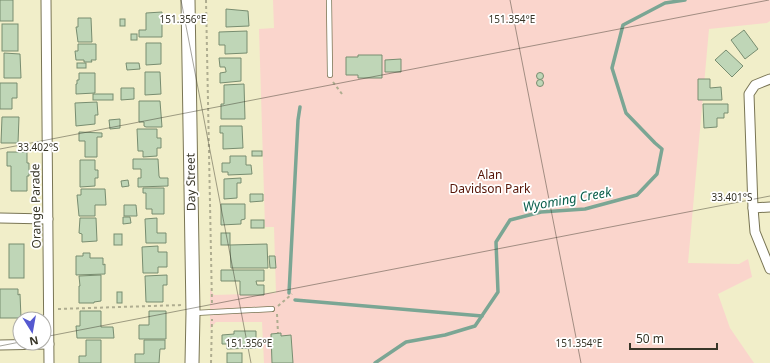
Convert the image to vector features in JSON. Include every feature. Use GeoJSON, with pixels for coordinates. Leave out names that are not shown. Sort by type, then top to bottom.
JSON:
{"type":"FeatureCollection","features":[{"type":"Feature","properties":{"kind":"street","name":"Orange Parade"},"geometry":{"type":"LineString","coordinates":[[46,0],[49,309]]}},
{"type":"Feature","properties":{"kind":"street","name":"Day Street"},"geometry":{"type":"LineString","coordinates":[[188,0],[193,309],[192,363]]}},
{"type":"Feature","properties":{"kind":"street"},"geometry":{"type":"LineString","coordinates":[[770,79],[755,85],[749,94],[753,208],[756,232],[770,269]]}},
{"type":"Feature","properties":{"kind":"street"},"geometry":{"type":"LineString","coordinates":[[753,208],[770,207]]}},
{"type":"Feature","properties":{"kind":"street"},"geometry":{"type":"LineString","coordinates":[[0,218],[48,219]]}},
{"type":"Feature","properties":{"kind":"street"},"geometry":{"type":"LineString","coordinates":[[0,345],[12,345]]}},
{"type":"Feature","properties":{"kind":"street","name":"Orange Parade"},"geometry":{"type":"LineString","coordinates":[[49,351],[49,363]]}},
{"type":"Feature","properties":{"kind":"lane"},"geometry":{"type":"LineString","coordinates":[[329,0],[330,75]]}},
{"type":"Feature","properties":{"kind":"lane"},"geometry":{"type":"LineString","coordinates":[[193,309],[212,312],[272,309]]}},
{"type":"Feature","properties":{"kind":"path"},"geometry":{"type":"LineString","coordinates":[[206,0],[212,312],[211,363]]}},
{"type":"Feature","properties":{"kind":"path"},"geometry":{"type":"LineString","coordinates":[[330,75],[334,85],[342,94]]}},
{"type":"Feature","properties":{"kind":"path"},"geometry":{"type":"LineString","coordinates":[[272,309],[277,307],[292,294]]}},
{"type":"Feature","properties":{"kind":"path"},"geometry":{"type":"LineString","coordinates":[[277,307],[278,333]]}},
{"type":"Feature","properties":{"kind":"path"},"geometry":{"type":"LineString","coordinates":[[49,309],[193,309]]}},
{"type":"Feature","properties":{"kind":"green space","name":"Alan Davidson Park"},"geometry":{"type":"Polygon","coordinates":[[[273,0],[770,0],[770,21],[767,23],[709,29],[688,263],[739,264],[748,259],[752,277],[718,294],[730,328],[754,363],[264,363],[262,322],[216,322],[210,329],[210,289],[214,295],[276,293],[274,227],[265,227],[259,29],[274,28],[273,0]]]}},
{"type":"Feature","properties":{"kind":"building"},"geometry":{"type":"Polygon","coordinates":[[[0,0],[13,0],[13,21],[0,21],[0,0]]]}},
{"type":"Feature","properties":{"kind":"building"},"geometry":{"type":"Polygon","coordinates":[[[226,9],[248,11],[249,26],[226,27],[226,9]]]}},
{"type":"Feature","properties":{"kind":"building"},"geometry":{"type":"Polygon","coordinates":[[[162,12],[162,37],[139,37],[139,30],[146,30],[146,13],[162,12]]]}},
{"type":"Feature","properties":{"kind":"building"},"geometry":{"type":"Polygon","coordinates":[[[78,18],[91,18],[92,42],[78,42],[76,27],[78,27],[78,18]]]}},
{"type":"Feature","properties":{"kind":"building"},"geometry":{"type":"Polygon","coordinates":[[[120,19],[125,19],[125,26],[120,26],[120,19]]]}},
{"type":"Feature","properties":{"kind":"building"},"geometry":{"type":"Polygon","coordinates":[[[2,24],[18,24],[18,51],[2,51],[2,24]]]}},
{"type":"Feature","properties":{"kind":"building"},"geometry":{"type":"Polygon","coordinates":[[[744,30],[758,49],[745,59],[731,40],[744,30]]]}},
{"type":"Feature","properties":{"kind":"building"},"geometry":{"type":"Polygon","coordinates":[[[247,31],[247,53],[225,54],[225,45],[219,45],[219,32],[247,31]]]}},
{"type":"Feature","properties":{"kind":"building"},"geometry":{"type":"Polygon","coordinates":[[[131,34],[137,34],[137,40],[131,40],[131,34]]]}},
{"type":"Feature","properties":{"kind":"building"},"geometry":{"type":"Polygon","coordinates":[[[146,43],[161,43],[161,64],[146,65],[146,43]]]}},
{"type":"Feature","properties":{"kind":"building"},"geometry":{"type":"Polygon","coordinates":[[[78,44],[96,44],[96,60],[91,60],[92,62],[84,62],[84,60],[76,60],[75,51],[78,51],[78,44]]]}},
{"type":"Feature","properties":{"kind":"building"},"geometry":{"type":"Polygon","coordinates":[[[726,50],[743,66],[732,77],[715,60],[726,50]]]}},
{"type":"Feature","properties":{"kind":"building"},"geometry":{"type":"Polygon","coordinates":[[[4,53],[20,54],[21,78],[4,78],[4,53]]]}},
{"type":"Feature","properties":{"kind":"building"},"geometry":{"type":"Polygon","coordinates":[[[358,55],[382,55],[382,78],[358,78],[358,75],[346,75],[346,57],[358,57],[358,55]]]}},
{"type":"Feature","properties":{"kind":"building"},"geometry":{"type":"Polygon","coordinates":[[[219,58],[241,58],[241,81],[220,83],[220,73],[226,71],[225,67],[220,67],[219,58]]]}},
{"type":"Feature","properties":{"kind":"building"},"geometry":{"type":"Polygon","coordinates":[[[401,59],[401,72],[385,72],[385,60],[401,59]]]}},
{"type":"Feature","properties":{"kind":"building"},"geometry":{"type":"Polygon","coordinates":[[[77,63],[86,63],[86,68],[77,68],[77,63]]]}},
{"type":"Feature","properties":{"kind":"building"},"geometry":{"type":"Polygon","coordinates":[[[126,63],[139,63],[140,69],[127,70],[126,63]]]}},
{"type":"Feature","properties":{"kind":"building"},"geometry":{"type":"Polygon","coordinates":[[[145,72],[160,72],[161,94],[145,95],[145,72]]]}},
{"type":"Feature","properties":{"kind":"building"},"geometry":{"type":"Polygon","coordinates":[[[540,72],[543,73],[543,79],[540,80],[537,79],[536,76],[537,73],[540,72]]]}},
{"type":"Feature","properties":{"kind":"building"},"geometry":{"type":"Polygon","coordinates":[[[79,73],[95,73],[95,93],[76,94],[76,84],[77,80],[79,80],[79,73]]]}},
{"type":"Feature","properties":{"kind":"building"},"geometry":{"type":"Polygon","coordinates":[[[540,79],[543,80],[543,86],[540,87],[537,86],[536,83],[537,80],[540,79]]]}},
{"type":"Feature","properties":{"kind":"building"},"geometry":{"type":"Polygon","coordinates":[[[698,79],[710,79],[710,88],[721,87],[722,100],[698,100],[698,79]]]}},
{"type":"Feature","properties":{"kind":"building"},"geometry":{"type":"Polygon","coordinates":[[[0,83],[17,83],[17,98],[12,98],[12,109],[0,109],[0,83]]]}},
{"type":"Feature","properties":{"kind":"building"},"geometry":{"type":"Polygon","coordinates":[[[244,84],[245,119],[221,119],[221,104],[224,104],[224,85],[244,84]]]}},
{"type":"Feature","properties":{"kind":"building"},"geometry":{"type":"Polygon","coordinates":[[[121,88],[134,88],[134,99],[121,100],[121,88]]]}},
{"type":"Feature","properties":{"kind":"building"},"geometry":{"type":"Polygon","coordinates":[[[93,94],[113,94],[113,100],[93,100],[93,94]]]}},
{"type":"Feature","properties":{"kind":"building"},"geometry":{"type":"Polygon","coordinates":[[[139,101],[160,101],[162,127],[146,127],[144,126],[144,122],[139,122],[139,101]]]}},
{"type":"Feature","properties":{"kind":"building"},"geometry":{"type":"Polygon","coordinates":[[[97,102],[98,115],[95,115],[95,124],[76,126],[75,103],[97,102]]]}},
{"type":"Feature","properties":{"kind":"building"},"geometry":{"type":"Polygon","coordinates":[[[703,104],[728,104],[728,113],[724,113],[724,118],[717,118],[717,127],[704,128],[703,104]]]}},
{"type":"Feature","properties":{"kind":"building"},"geometry":{"type":"Polygon","coordinates":[[[2,117],[19,117],[18,143],[1,143],[2,117]]]}},
{"type":"Feature","properties":{"kind":"building"},"geometry":{"type":"Polygon","coordinates":[[[120,119],[120,128],[110,129],[109,120],[120,119]]]}},
{"type":"Feature","properties":{"kind":"building"},"geometry":{"type":"Polygon","coordinates":[[[220,126],[242,126],[243,148],[223,149],[223,133],[220,133],[220,126]]]}},
{"type":"Feature","properties":{"kind":"building"},"geometry":{"type":"Polygon","coordinates":[[[137,129],[157,129],[157,138],[161,138],[161,148],[157,148],[157,156],[143,157],[143,151],[138,151],[137,129]]]}},
{"type":"Feature","properties":{"kind":"building"},"geometry":{"type":"Polygon","coordinates":[[[79,132],[102,133],[102,137],[97,137],[97,157],[85,157],[85,141],[79,141],[79,132]]]}},
{"type":"Feature","properties":{"kind":"building"},"geometry":{"type":"Polygon","coordinates":[[[252,151],[262,151],[262,156],[252,156],[252,151]]]}},
{"type":"Feature","properties":{"kind":"building"},"geometry":{"type":"Polygon","coordinates":[[[7,152],[27,152],[29,176],[27,176],[27,191],[11,191],[11,166],[7,166],[7,152]]]}},
{"type":"Feature","properties":{"kind":"building"},"geometry":{"type":"Polygon","coordinates":[[[230,156],[246,156],[246,165],[251,165],[252,174],[228,175],[228,172],[222,172],[222,163],[230,163],[230,156]]]}},
{"type":"Feature","properties":{"kind":"building"},"geometry":{"type":"Polygon","coordinates":[[[133,159],[158,159],[159,176],[160,178],[168,178],[168,186],[138,187],[138,178],[141,178],[141,169],[133,169],[133,159]]]}},
{"type":"Feature","properties":{"kind":"building"},"geometry":{"type":"Polygon","coordinates":[[[80,160],[95,160],[95,170],[98,170],[98,178],[95,178],[95,186],[80,187],[80,160]]]}},
{"type":"Feature","properties":{"kind":"building"},"geometry":{"type":"Polygon","coordinates":[[[241,178],[241,183],[237,183],[237,198],[224,199],[224,179],[241,178]]]}},
{"type":"Feature","properties":{"kind":"building"},"geometry":{"type":"Polygon","coordinates":[[[128,180],[129,186],[122,187],[121,181],[128,180]]]}},
{"type":"Feature","properties":{"kind":"building"},"geometry":{"type":"Polygon","coordinates":[[[143,188],[164,188],[164,214],[152,214],[152,209],[146,209],[146,193],[143,193],[143,188]]]}},
{"type":"Feature","properties":{"kind":"building"},"geometry":{"type":"Polygon","coordinates":[[[81,189],[105,189],[106,205],[95,205],[95,216],[79,216],[77,195],[81,195],[81,189]]]}},
{"type":"Feature","properties":{"kind":"building"},"geometry":{"type":"Polygon","coordinates":[[[250,194],[263,194],[263,201],[250,202],[250,194]]]}},
{"type":"Feature","properties":{"kind":"building"},"geometry":{"type":"Polygon","coordinates":[[[221,204],[245,204],[245,219],[241,220],[241,224],[221,225],[221,204]]]}},
{"type":"Feature","properties":{"kind":"building"},"geometry":{"type":"Polygon","coordinates":[[[124,205],[136,205],[137,216],[124,216],[124,205]]]}},
{"type":"Feature","properties":{"kind":"building"},"geometry":{"type":"Polygon","coordinates":[[[123,217],[130,217],[131,223],[123,224],[123,217]]]}},
{"type":"Feature","properties":{"kind":"building"},"geometry":{"type":"Polygon","coordinates":[[[80,218],[96,218],[97,241],[82,242],[82,234],[79,233],[80,218]]]}},
{"type":"Feature","properties":{"kind":"building"},"geometry":{"type":"Polygon","coordinates":[[[157,218],[157,233],[166,233],[166,243],[146,243],[145,219],[157,218]]]}},
{"type":"Feature","properties":{"kind":"building"},"geometry":{"type":"Polygon","coordinates":[[[251,220],[264,220],[264,228],[251,228],[251,220]]]}},
{"type":"Feature","properties":{"kind":"building"},"geometry":{"type":"Polygon","coordinates":[[[221,233],[230,233],[230,245],[221,245],[221,233]]]}},
{"type":"Feature","properties":{"kind":"building"},"geometry":{"type":"Polygon","coordinates":[[[114,234],[122,234],[122,245],[114,245],[114,234]]]}},
{"type":"Feature","properties":{"kind":"building"},"geometry":{"type":"Polygon","coordinates":[[[9,244],[24,244],[24,278],[9,278],[9,244]]]}},
{"type":"Feature","properties":{"kind":"building"},"geometry":{"type":"Polygon","coordinates":[[[267,244],[268,268],[231,268],[230,245],[267,244]]]}},
{"type":"Feature","properties":{"kind":"building"},"geometry":{"type":"Polygon","coordinates":[[[158,246],[158,252],[167,252],[167,267],[158,267],[158,273],[143,273],[142,247],[158,246]]]}},
{"type":"Feature","properties":{"kind":"building"},"geometry":{"type":"Polygon","coordinates":[[[83,253],[90,253],[90,258],[103,258],[103,265],[105,264],[105,274],[76,275],[76,256],[83,256],[83,253]]]}},
{"type":"Feature","properties":{"kind":"building"},"geometry":{"type":"Polygon","coordinates":[[[269,256],[275,256],[276,268],[270,268],[269,256]]]}},
{"type":"Feature","properties":{"kind":"building"},"geometry":{"type":"Polygon","coordinates":[[[221,270],[264,270],[264,281],[256,281],[257,285],[264,285],[264,295],[240,295],[240,281],[221,281],[221,270]]]}},
{"type":"Feature","properties":{"kind":"building"},"geometry":{"type":"Polygon","coordinates":[[[101,275],[101,301],[94,303],[79,303],[79,276],[101,275]]]}},
{"type":"Feature","properties":{"kind":"building"},"geometry":{"type":"Polygon","coordinates":[[[167,275],[167,285],[163,285],[163,302],[146,302],[145,276],[167,275]]]}},
{"type":"Feature","properties":{"kind":"building"},"geometry":{"type":"Polygon","coordinates":[[[0,289],[18,289],[18,295],[20,294],[21,311],[12,311],[12,318],[0,318],[0,289]]]}},
{"type":"Feature","properties":{"kind":"building"},"geometry":{"type":"Polygon","coordinates":[[[117,292],[122,292],[122,303],[117,303],[117,292]]]}},
{"type":"Feature","properties":{"kind":"building"},"geometry":{"type":"Polygon","coordinates":[[[80,311],[101,311],[101,327],[113,327],[114,338],[77,338],[76,326],[80,326],[80,311]]]}},
{"type":"Feature","properties":{"kind":"building"},"geometry":{"type":"Polygon","coordinates":[[[149,311],[166,311],[166,339],[139,339],[139,325],[149,325],[149,311]]]}},
{"type":"Feature","properties":{"kind":"building"},"geometry":{"type":"Polygon","coordinates":[[[234,331],[256,331],[256,348],[227,349],[227,344],[222,344],[222,335],[234,334],[234,331]]]}},
{"type":"Feature","properties":{"kind":"building"},"geometry":{"type":"Polygon","coordinates":[[[281,333],[281,336],[291,335],[293,363],[272,363],[271,334],[281,333]]]}},
{"type":"Feature","properties":{"kind":"building"},"geometry":{"type":"Polygon","coordinates":[[[86,340],[101,340],[101,363],[79,363],[79,356],[86,356],[86,340]]]}},
{"type":"Feature","properties":{"kind":"building"},"geometry":{"type":"Polygon","coordinates":[[[144,340],[165,340],[165,349],[160,349],[159,363],[135,363],[135,354],[144,354],[144,340]]]}},
{"type":"Feature","properties":{"kind":"building"},"geometry":{"type":"Polygon","coordinates":[[[227,353],[242,353],[242,363],[227,363],[227,353]]]}},
{"type":"Feature","properties":{"kind":"waterway","name":"Wyoming Creek"},"geometry":{"type":"LineString","coordinates":[[375,363],[406,342],[445,335],[475,326],[498,292],[496,242],[510,220],[541,212],[585,209],[637,195],[657,174],[662,149],[626,113],[612,68],[623,25],[665,3],[685,0]]}},
{"type":"Feature","properties":{"kind":"waterway"},"geometry":{"type":"LineString","coordinates":[[289,293],[298,120],[300,107]]}},
{"type":"Feature","properties":{"kind":"waterway"},"geometry":{"type":"LineString","coordinates":[[295,300],[482,316]]}}]}
